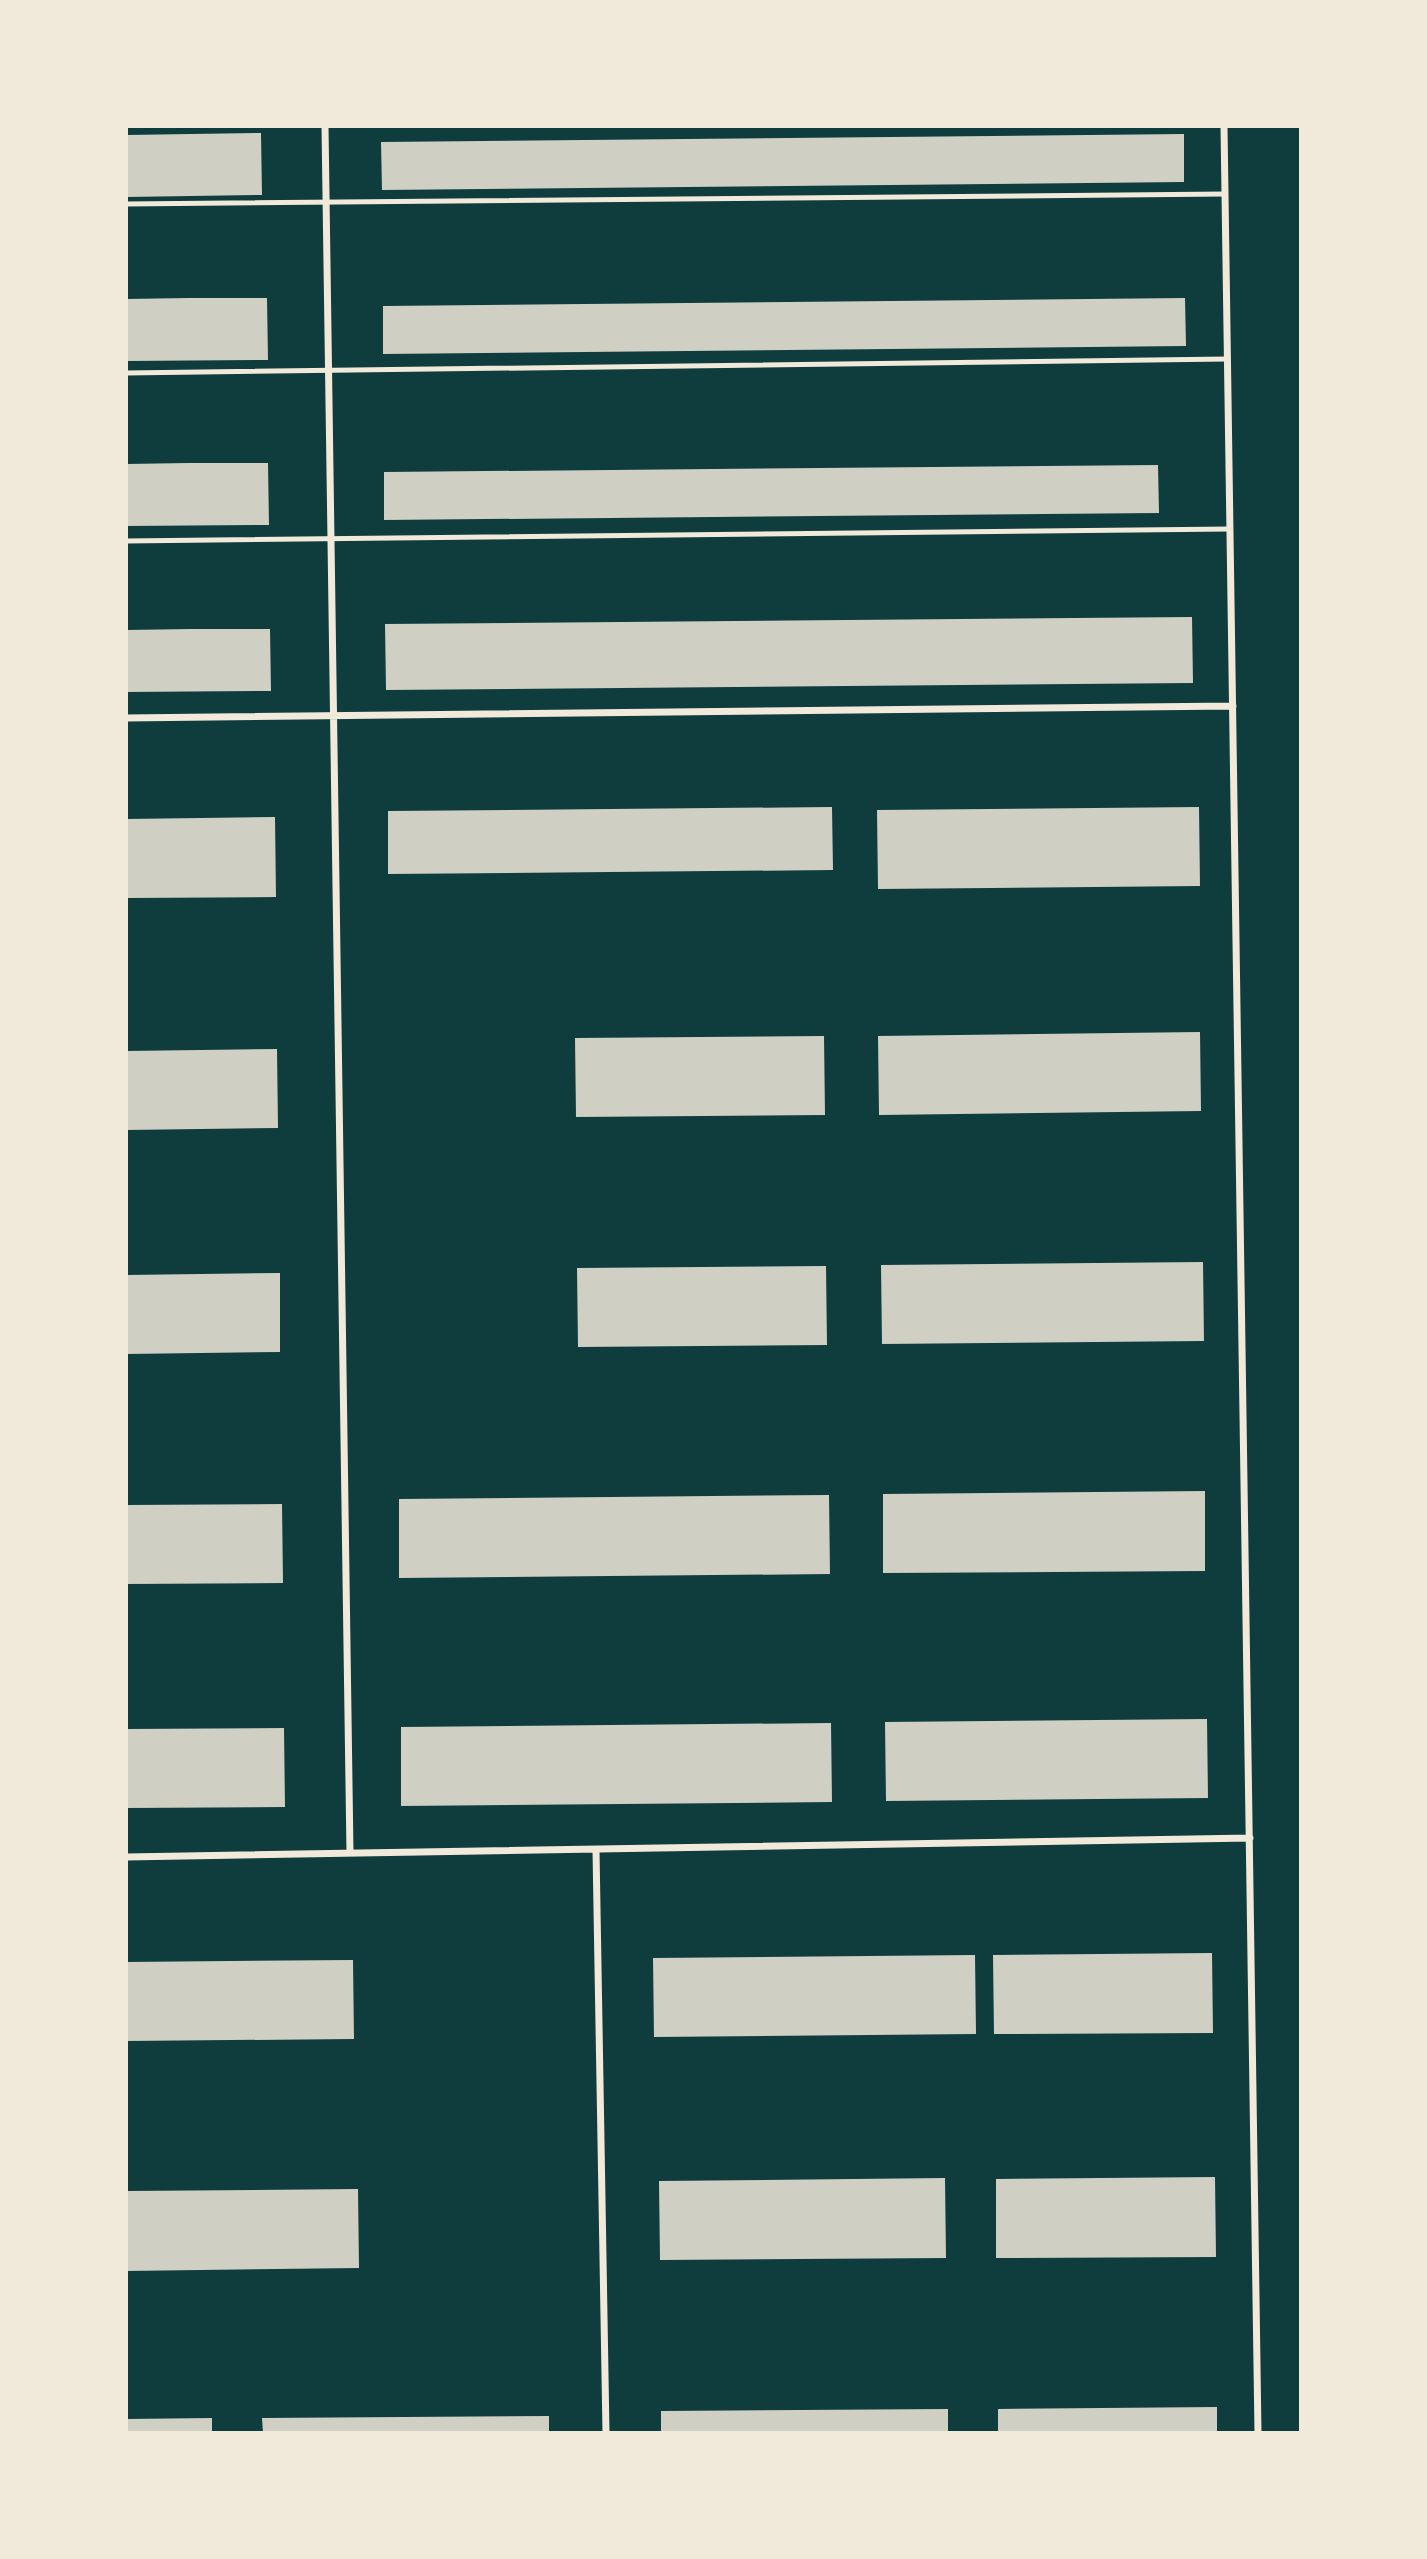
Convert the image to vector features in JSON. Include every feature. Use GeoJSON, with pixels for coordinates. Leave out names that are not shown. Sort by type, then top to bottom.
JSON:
{"type":"FeatureCollection","features":[{"type":"Feature","properties":{"kind":"street"},"geometry":{"type":"LineString","coordinates":[[325,126],[350,1853]]}},
{"type":"Feature","properties":{"kind":"street"},"geometry":{"type":"LineString","coordinates":[[1224,126],[1258,2433]]}},
{"type":"Feature","properties":{"kind":"street"},"geometry":{"type":"LineString","coordinates":[[126,718],[1233,706]]}},
{"type":"Feature","properties":{"kind":"street"},"geometry":{"type":"LineString","coordinates":[[126,1857],[1251,1838]]}},
{"type":"Feature","properties":{"kind":"street"},"geometry":{"type":"LineString","coordinates":[[596,1850],[606,2433]]}},
{"type":"Feature","properties":{"kind":"lane"},"geometry":{"type":"LineString","coordinates":[[126,204],[1224,194]]}},
{"type":"Feature","properties":{"kind":"lane"},"geometry":{"type":"LineString","coordinates":[[126,373],[1227,359]]}},
{"type":"Feature","properties":{"kind":"lane"},"geometry":{"type":"LineString","coordinates":[[126,541],[1230,528]]}},
{"type":"Feature","properties":{"kind":"building"},"geometry":{"type":"Polygon","coordinates":[[[261,133],[262,195],[126,197],[126,135],[261,133]]]}},
{"type":"Feature","properties":{"kind":"building"},"geometry":{"type":"Polygon","coordinates":[[[1184,134],[1184,182],[382,190],[381,142],[1184,134]]]}},
{"type":"Feature","properties":{"kind":"building"},"geometry":{"type":"Polygon","coordinates":[[[267,298],[268,360],[126,361],[126,299],[267,298]]]}},
{"type":"Feature","properties":{"kind":"building"},"geometry":{"type":"Polygon","coordinates":[[[1185,298],[1186,346],[383,354],[383,306],[1185,298]]]}},
{"type":"Feature","properties":{"kind":"building"},"geometry":{"type":"Polygon","coordinates":[[[268,463],[269,525],[126,526],[126,464],[268,463]]]}},
{"type":"Feature","properties":{"kind":"building"},"geometry":{"type":"Polygon","coordinates":[[[1158,465],[1159,513],[384,520],[384,472],[1158,465]]]}},
{"type":"Feature","properties":{"kind":"building"},"geometry":{"type":"Polygon","coordinates":[[[1192,617],[1193,683],[386,690],[385,624],[1192,617]]]}},
{"type":"Feature","properties":{"kind":"building"},"geometry":{"type":"Polygon","coordinates":[[[270,629],[271,691],[126,692],[126,630],[270,629]]]}},
{"type":"Feature","properties":{"kind":"building"},"geometry":{"type":"Polygon","coordinates":[[[832,807],[833,870],[388,874],[388,811],[832,807]]]}},
{"type":"Feature","properties":{"kind":"building"},"geometry":{"type":"Polygon","coordinates":[[[1199,807],[1200,886],[878,889],[877,810],[1199,807]]]}},
{"type":"Feature","properties":{"kind":"building"},"geometry":{"type":"Polygon","coordinates":[[[275,817],[276,897],[126,898],[126,819],[275,817]]]}},
{"type":"Feature","properties":{"kind":"building"},"geometry":{"type":"Polygon","coordinates":[[[1200,1032],[1201,1111],[879,1115],[878,1036],[1200,1032]]]}},
{"type":"Feature","properties":{"kind":"building"},"geometry":{"type":"Polygon","coordinates":[[[824,1036],[825,1115],[576,1117],[575,1038],[824,1036]]]}},
{"type":"Feature","properties":{"kind":"building"},"geometry":{"type":"Polygon","coordinates":[[[277,1049],[278,1128],[126,1130],[126,1051],[277,1049]]]}},
{"type":"Feature","properties":{"kind":"building"},"geometry":{"type":"Polygon","coordinates":[[[1203,1262],[1204,1341],[882,1344],[881,1265],[1203,1262]]]}},
{"type":"Feature","properties":{"kind":"building"},"geometry":{"type":"Polygon","coordinates":[[[826,1266],[827,1345],[578,1347],[577,1268],[826,1266]]]}},
{"type":"Feature","properties":{"kind":"building"},"geometry":{"type":"Polygon","coordinates":[[[280,1273],[280,1352],[126,1354],[126,1275],[280,1273]]]}},
{"type":"Feature","properties":{"kind":"building"},"geometry":{"type":"Polygon","coordinates":[[[1205,1491],[1205,1571],[883,1573],[883,1494],[1205,1491]]]}},
{"type":"Feature","properties":{"kind":"building"},"geometry":{"type":"Polygon","coordinates":[[[829,1495],[830,1574],[399,1578],[399,1499],[829,1495]]]}},
{"type":"Feature","properties":{"kind":"building"},"geometry":{"type":"Polygon","coordinates":[[[282,1504],[283,1583],[126,1584],[126,1505],[282,1504]]]}},
{"type":"Feature","properties":{"kind":"building"},"geometry":{"type":"Polygon","coordinates":[[[1207,1719],[1208,1798],[886,1801],[885,1722],[1207,1719]]]}},
{"type":"Feature","properties":{"kind":"building"},"geometry":{"type":"Polygon","coordinates":[[[831,1723],[832,1802],[401,1806],[401,1727],[831,1723]]]}},
{"type":"Feature","properties":{"kind":"building"},"geometry":{"type":"Polygon","coordinates":[[[284,1728],[285,1807],[126,1808],[126,1729],[284,1728]]]}},
{"type":"Feature","properties":{"kind":"building"},"geometry":{"type":"Polygon","coordinates":[[[1212,1953],[1213,2033],[994,2034],[993,1955],[1212,1953]]]}},
{"type":"Feature","properties":{"kind":"building"},"geometry":{"type":"Polygon","coordinates":[[[975,1955],[976,2034],[654,2037],[653,1958],[975,1955]]]}},
{"type":"Feature","properties":{"kind":"building"},"geometry":{"type":"Polygon","coordinates":[[[353,1960],[354,2039],[126,2041],[126,1962],[353,1960]]]}},
{"type":"Feature","properties":{"kind":"building"},"geometry":{"type":"Polygon","coordinates":[[[1215,2177],[1216,2257],[996,2258],[996,2179],[1215,2177]]]}},
{"type":"Feature","properties":{"kind":"building"},"geometry":{"type":"Polygon","coordinates":[[[945,2178],[946,2258],[660,2260],[659,2181],[945,2178]]]}},
{"type":"Feature","properties":{"kind":"building"},"geometry":{"type":"Polygon","coordinates":[[[358,2189],[359,2268],[126,2271],[126,2191],[358,2189]]]}},
{"type":"Feature","properties":{"kind":"building"},"geometry":{"type":"Polygon","coordinates":[[[1217,2407],[1217,2433],[998,2433],[998,2409],[1217,2407]]]}},
{"type":"Feature","properties":{"kind":"building"},"geometry":{"type":"Polygon","coordinates":[[[948,2409],[948,2433],[661,2433],[661,2411],[948,2409]]]}},
{"type":"Feature","properties":{"kind":"building"},"geometry":{"type":"Polygon","coordinates":[[[549,2416],[549,2433],[263,2433],[262,2418],[549,2416]]]}},
{"type":"Feature","properties":{"kind":"building"},"geometry":{"type":"Polygon","coordinates":[[[212,2418],[212,2433],[126,2433],[126,2419],[212,2418]]]}}]}
